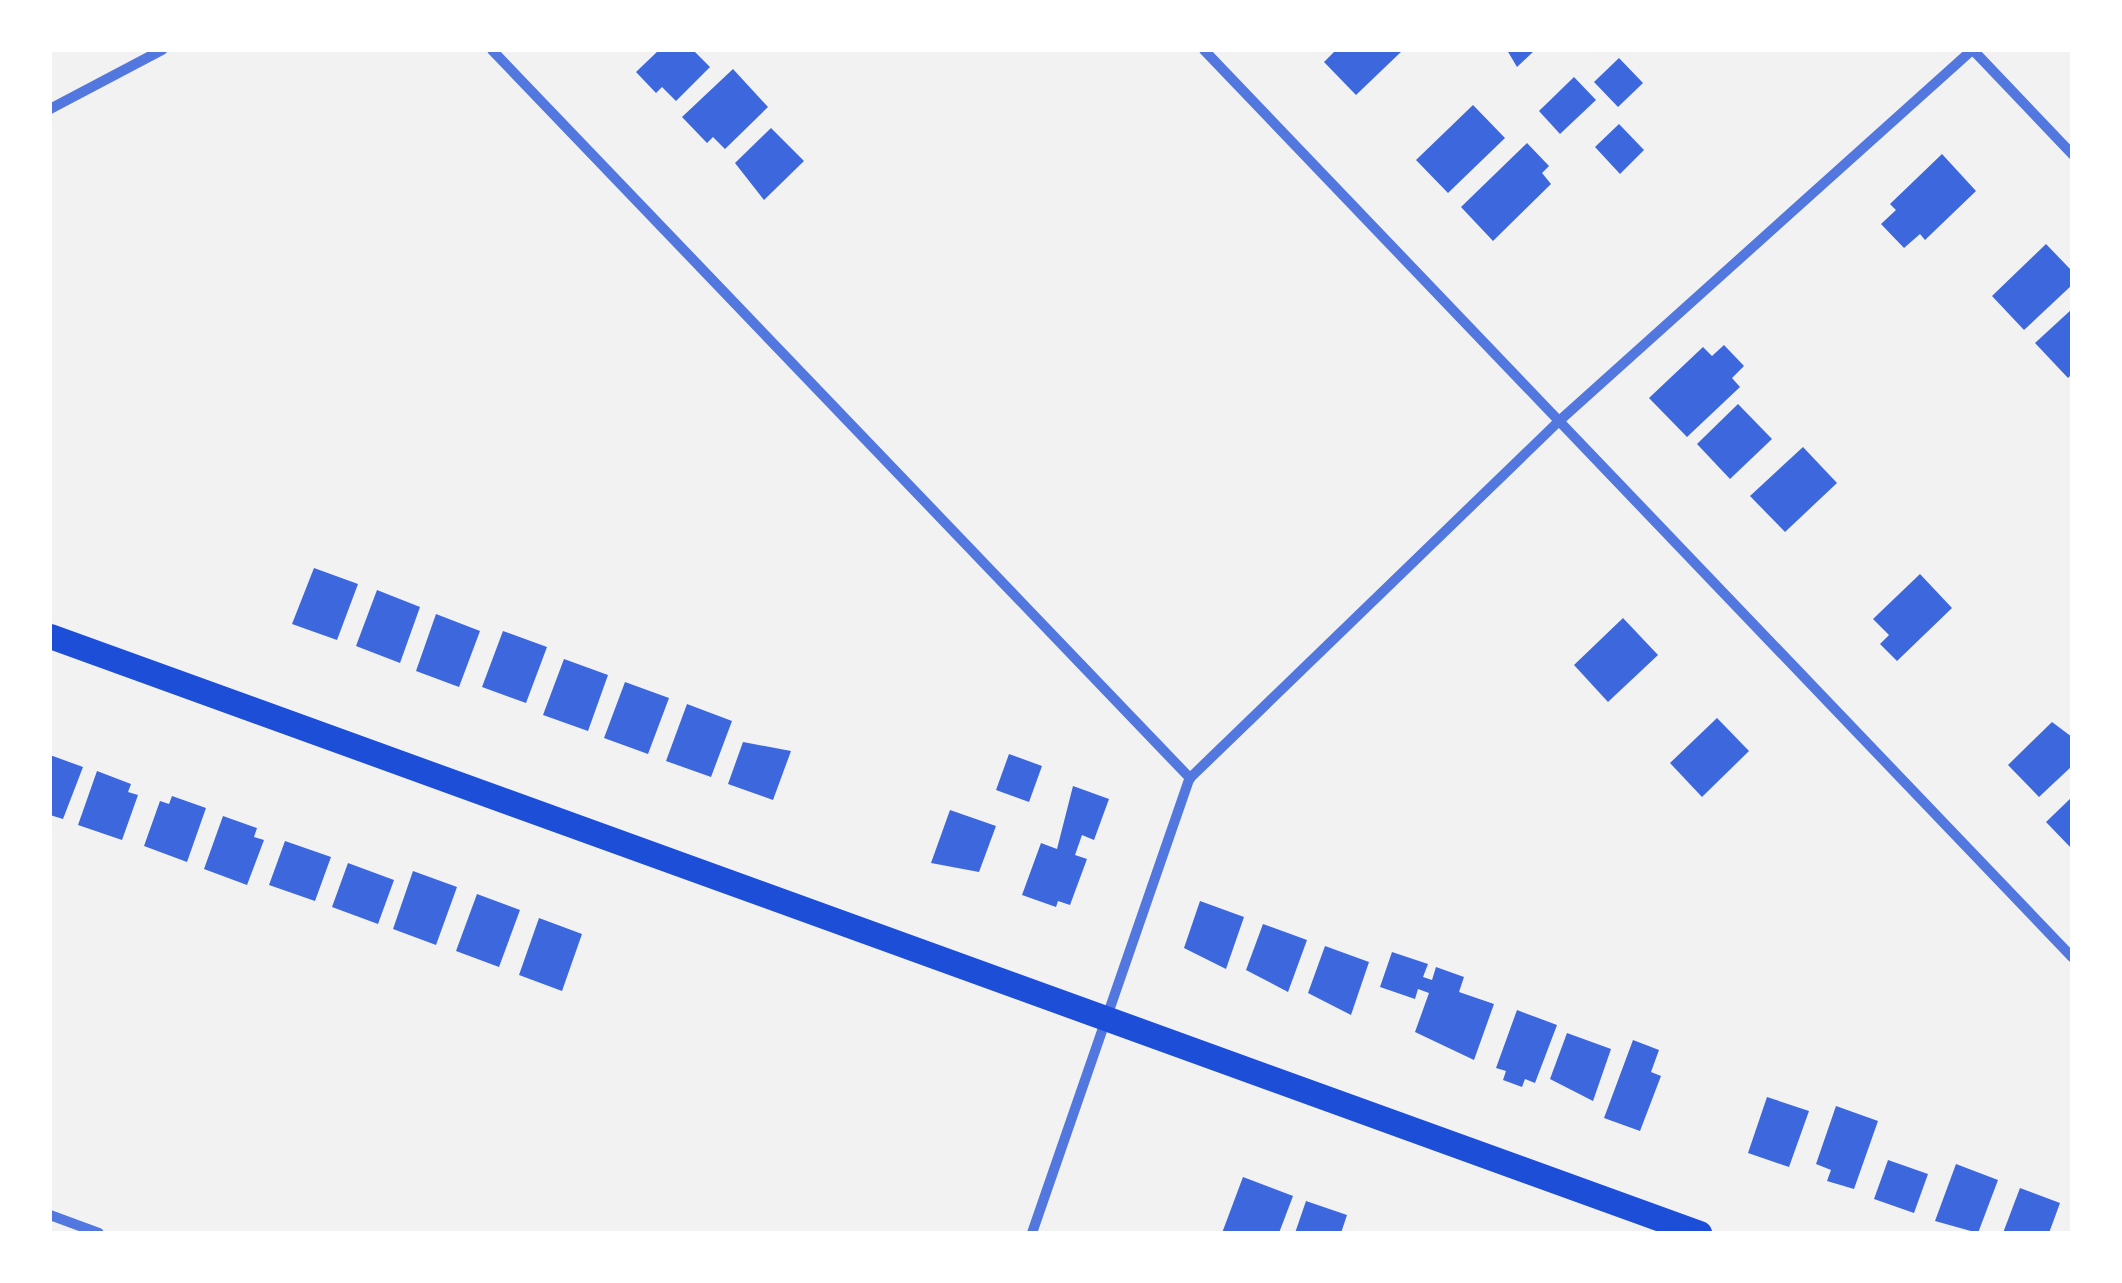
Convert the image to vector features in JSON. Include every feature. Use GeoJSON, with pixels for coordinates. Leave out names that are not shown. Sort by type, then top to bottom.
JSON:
{"type":"FeatureCollection","features":[{"type":"Feature","properties":{"kind":"main road"},"geometry":{"type":"LineString","coordinates":[[50,636],[1105,1022],[1699,1233]]}},
{"type":"Feature","properties":{"kind":"street"},"geometry":{"type":"LineString","coordinates":[[50,109],[162,50]]}},
{"type":"Feature","properties":{"kind":"street"},"geometry":{"type":"LineString","coordinates":[[492,50],[1190,778]]}},
{"type":"Feature","properties":{"kind":"street"},"geometry":{"type":"LineString","coordinates":[[1204,50],[2072,957]]}},
{"type":"Feature","properties":{"kind":"street"},"geometry":{"type":"LineString","coordinates":[[1032,1233],[1190,778],[1558,422],[1972,50],[2072,154]]}},
{"type":"Feature","properties":{"kind":"street"},"geometry":{"type":"LineString","coordinates":[[50,1215],[98,1233]]}},
{"type":"Feature","properties":{"kind":"building"},"geometry":{"type":"Polygon","coordinates":[[[659,50],[693,50],[710,67],[676,101],[662,87],[656,93],[636,72],[659,50]]]}},
{"type":"Feature","properties":{"kind":"building"},"geometry":{"type":"Polygon","coordinates":[[[1336,50],[1403,50],[1356,95],[1324,62],[1336,50]]]}},
{"type":"Feature","properties":{"kind":"building"},"geometry":{"type":"Polygon","coordinates":[[[1507,50],[1535,50],[1517,67],[1507,50]]]}},
{"type":"Feature","properties":{"kind":"building"},"geometry":{"type":"Polygon","coordinates":[[[1619,58],[1643,83],[1618,107],[1594,82],[1619,58]]]}},
{"type":"Feature","properties":{"kind":"building"},"geometry":{"type":"Polygon","coordinates":[[[733,69],[768,107],[725,149],[713,137],[707,143],[682,117],[733,69]]]}},
{"type":"Feature","properties":{"kind":"building"},"geometry":{"type":"Polygon","coordinates":[[[1574,77],[1596,100],[1560,134],[1539,111],[1574,77]]]}},
{"type":"Feature","properties":{"kind":"building"},"geometry":{"type":"Polygon","coordinates":[[[1473,105],[1505,138],[1448,193],[1416,160],[1473,105]]]}},
{"type":"Feature","properties":{"kind":"building"},"geometry":{"type":"Polygon","coordinates":[[[1619,124],[1644,150],[1620,174],[1595,147],[1619,124]]]}},
{"type":"Feature","properties":{"kind":"building"},"geometry":{"type":"Polygon","coordinates":[[[771,128],[804,161],[764,200],[735,163],[771,128]]]}},
{"type":"Feature","properties":{"kind":"building"},"geometry":{"type":"Polygon","coordinates":[[[1527,143],[1549,166],[1542,173],[1551,184],[1493,241],[1461,207],[1527,143]]]}},
{"type":"Feature","properties":{"kind":"building"},"geometry":{"type":"Polygon","coordinates":[[[1942,154],[1976,191],[1925,240],[1920,234],[1904,248],[1881,224],[1896,210],[1890,204],[1942,154]]]}},
{"type":"Feature","properties":{"kind":"building"},"geometry":{"type":"Polygon","coordinates":[[[2046,244],[2072,271],[2072,285],[2024,330],[1992,296],[2046,244]]]}},
{"type":"Feature","properties":{"kind":"building"},"geometry":{"type":"Polygon","coordinates":[[[2072,309],[2072,374],[2068,378],[2035,343],[2072,309]]]}},
{"type":"Feature","properties":{"kind":"building"},"geometry":{"type":"Polygon","coordinates":[[[1724,345],[1744,366],[1732,378],[1740,387],[1687,437],[1649,398],[1703,347],[1712,356],[1724,345]]]}},
{"type":"Feature","properties":{"kind":"building"},"geometry":{"type":"Polygon","coordinates":[[[1738,404],[1772,439],[1730,479],[1697,444],[1738,404]]]}},
{"type":"Feature","properties":{"kind":"building"},"geometry":{"type":"Polygon","coordinates":[[[1803,447],[1837,483],[1785,532],[1750,496],[1803,447]]]}},
{"type":"Feature","properties":{"kind":"building"},"geometry":{"type":"Polygon","coordinates":[[[314,568],[358,584],[337,640],[292,624],[314,568]]]}},
{"type":"Feature","properties":{"kind":"building"},"geometry":{"type":"Polygon","coordinates":[[[1920,574],[1952,608],[1897,661],[1880,644],[1889,635],[1873,619],[1920,574]]]}},
{"type":"Feature","properties":{"kind":"building"},"geometry":{"type":"Polygon","coordinates":[[[377,590],[420,607],[400,663],[356,646],[377,590]]]}},
{"type":"Feature","properties":{"kind":"building"},"geometry":{"type":"Polygon","coordinates":[[[436,614],[480,631],[459,687],[416,671],[436,614]]]}},
{"type":"Feature","properties":{"kind":"building"},"geometry":{"type":"Polygon","coordinates":[[[1623,618],[1658,655],[1608,702],[1574,665],[1623,618]]]}},
{"type":"Feature","properties":{"kind":"building"},"geometry":{"type":"Polygon","coordinates":[[[503,631],[547,647],[526,703],[482,687],[503,631]]]}},
{"type":"Feature","properties":{"kind":"building"},"geometry":{"type":"Polygon","coordinates":[[[564,659],[608,675],[588,731],[543,715],[564,659]]]}},
{"type":"Feature","properties":{"kind":"building"},"geometry":{"type":"Polygon","coordinates":[[[625,682],[669,698],[648,754],[604,738],[625,682]]]}},
{"type":"Feature","properties":{"kind":"building"},"geometry":{"type":"Polygon","coordinates":[[[687,704],[732,721],[711,777],[666,761],[687,704]]]}},
{"type":"Feature","properties":{"kind":"building"},"geometry":{"type":"Polygon","coordinates":[[[1717,718],[1749,751],[1702,797],[1670,763],[1717,718]]]}},
{"type":"Feature","properties":{"kind":"building"},"geometry":{"type":"Polygon","coordinates":[[[2052,722],[2072,737],[2072,766],[2039,797],[2008,765],[2052,722]]]}},
{"type":"Feature","properties":{"kind":"building"},"geometry":{"type":"Polygon","coordinates":[[[743,742],[791,751],[773,800],[728,784],[743,742]]]}},
{"type":"Feature","properties":{"kind":"building"},"geometry":{"type":"Polygon","coordinates":[[[1009,754],[1042,766],[1029,802],[996,790],[1009,754]]]}},
{"type":"Feature","properties":{"kind":"building"},"geometry":{"type":"Polygon","coordinates":[[[50,755],[83,767],[63,819],[50,815],[50,755]]]}},
{"type":"Feature","properties":{"kind":"building"},"geometry":{"type":"Polygon","coordinates":[[[97,771],[131,784],[128,792],[138,795],[122,840],[78,825],[97,771]]]}},
{"type":"Feature","properties":{"kind":"building"},"geometry":{"type":"Polygon","coordinates":[[[1073,786],[1109,799],[1094,840],[1082,835],[1075,855],[1087,859],[1070,905],[1058,901],[1056,907],[1022,895],[1041,843],[1057,849],[1073,786]]]}},
{"type":"Feature","properties":{"kind":"building"},"geometry":{"type":"Polygon","coordinates":[[[172,796],[206,808],[187,862],[144,846],[160,801],[169,804],[172,796]]]}},
{"type":"Feature","properties":{"kind":"building"},"geometry":{"type":"Polygon","coordinates":[[[2072,797],[2072,849],[2046,822],[2072,797]]]}},
{"type":"Feature","properties":{"kind":"building"},"geometry":{"type":"Polygon","coordinates":[[[950,810],[996,826],[979,872],[931,863],[950,810]]]}},
{"type":"Feature","properties":{"kind":"building"},"geometry":{"type":"Polygon","coordinates":[[[223,816],[257,828],[254,837],[264,840],[247,885],[204,869],[223,816]]]}},
{"type":"Feature","properties":{"kind":"building"},"geometry":{"type":"Polygon","coordinates":[[[285,841],[331,857],[315,901],[269,885],[285,841]]]}},
{"type":"Feature","properties":{"kind":"building"},"geometry":{"type":"Polygon","coordinates":[[[348,863],[394,880],[378,924],[332,907],[348,863]]]}},
{"type":"Feature","properties":{"kind":"building"},"geometry":{"type":"Polygon","coordinates":[[[413,871],[457,887],[436,945],[393,929],[413,871]]]}},
{"type":"Feature","properties":{"kind":"building"},"geometry":{"type":"Polygon","coordinates":[[[477,894],[520,910],[499,967],[456,951],[477,894]]]}},
{"type":"Feature","properties":{"kind":"building"},"geometry":{"type":"Polygon","coordinates":[[[1200,901],[1244,917],[1226,969],[1184,948],[1200,901]]]}},
{"type":"Feature","properties":{"kind":"building"},"geometry":{"type":"Polygon","coordinates":[[[539,918],[582,934],[562,991],[519,975],[539,918]]]}},
{"type":"Feature","properties":{"kind":"building"},"geometry":{"type":"Polygon","coordinates":[[[1263,924],[1307,940],[1288,992],[1246,970],[1263,924]]]}},
{"type":"Feature","properties":{"kind":"building"},"geometry":{"type":"Polygon","coordinates":[[[1325,946],[1369,962],[1351,1015],[1308,993],[1325,946]]]}},
{"type":"Feature","properties":{"kind":"building"},"geometry":{"type":"Polygon","coordinates":[[[1392,952],[1428,964],[1423,977],[1432,980],[1436,967],[1464,977],[1459,992],[1494,1004],[1474,1060],[1415,1032],[1429,993],[1418,989],[1415,999],[1380,987],[1392,952]]]}},
{"type":"Feature","properties":{"kind":"building"},"geometry":{"type":"Polygon","coordinates":[[[1517,1010],[1557,1025],[1535,1083],[1525,1079],[1522,1087],[1503,1080],[1506,1071],[1496,1068],[1517,1010]]]}},
{"type":"Feature","properties":{"kind":"building"},"geometry":{"type":"Polygon","coordinates":[[[1567,1033],[1611,1049],[1593,1101],[1550,1079],[1567,1033]]]}},
{"type":"Feature","properties":{"kind":"building"},"geometry":{"type":"Polygon","coordinates":[[[1633,1040],[1659,1050],[1651,1072],[1661,1076],[1640,1131],[1604,1118],[1633,1040]]]}},
{"type":"Feature","properties":{"kind":"building"},"geometry":{"type":"Polygon","coordinates":[[[1767,1097],[1809,1111],[1789,1167],[1748,1153],[1767,1097]]]}},
{"type":"Feature","properties":{"kind":"building"},"geometry":{"type":"Polygon","coordinates":[[[1836,1106],[1878,1121],[1854,1189],[1827,1181],[1831,1170],[1816,1164],[1836,1106]]]}},
{"type":"Feature","properties":{"kind":"building"},"geometry":{"type":"Polygon","coordinates":[[[1888,1160],[1928,1174],[1914,1213],[1874,1199],[1888,1160]]]}},
{"type":"Feature","properties":{"kind":"building"},"geometry":{"type":"Polygon","coordinates":[[[1956,1164],[1998,1180],[1978,1233],[1935,1221],[1956,1164]]]}},
{"type":"Feature","properties":{"kind":"building"},"geometry":{"type":"Polygon","coordinates":[[[1243,1177],[1293,1196],[1279,1233],[1222,1233],[1243,1177]]]}},
{"type":"Feature","properties":{"kind":"building"},"geometry":{"type":"Polygon","coordinates":[[[2020,1188],[2060,1203],[2049,1233],[2003,1233],[2020,1188]]]}},
{"type":"Feature","properties":{"kind":"building"},"geometry":{"type":"Polygon","coordinates":[[[1306,1201],[1347,1215],[1341,1233],[1295,1233],[1306,1201]]]}}]}
